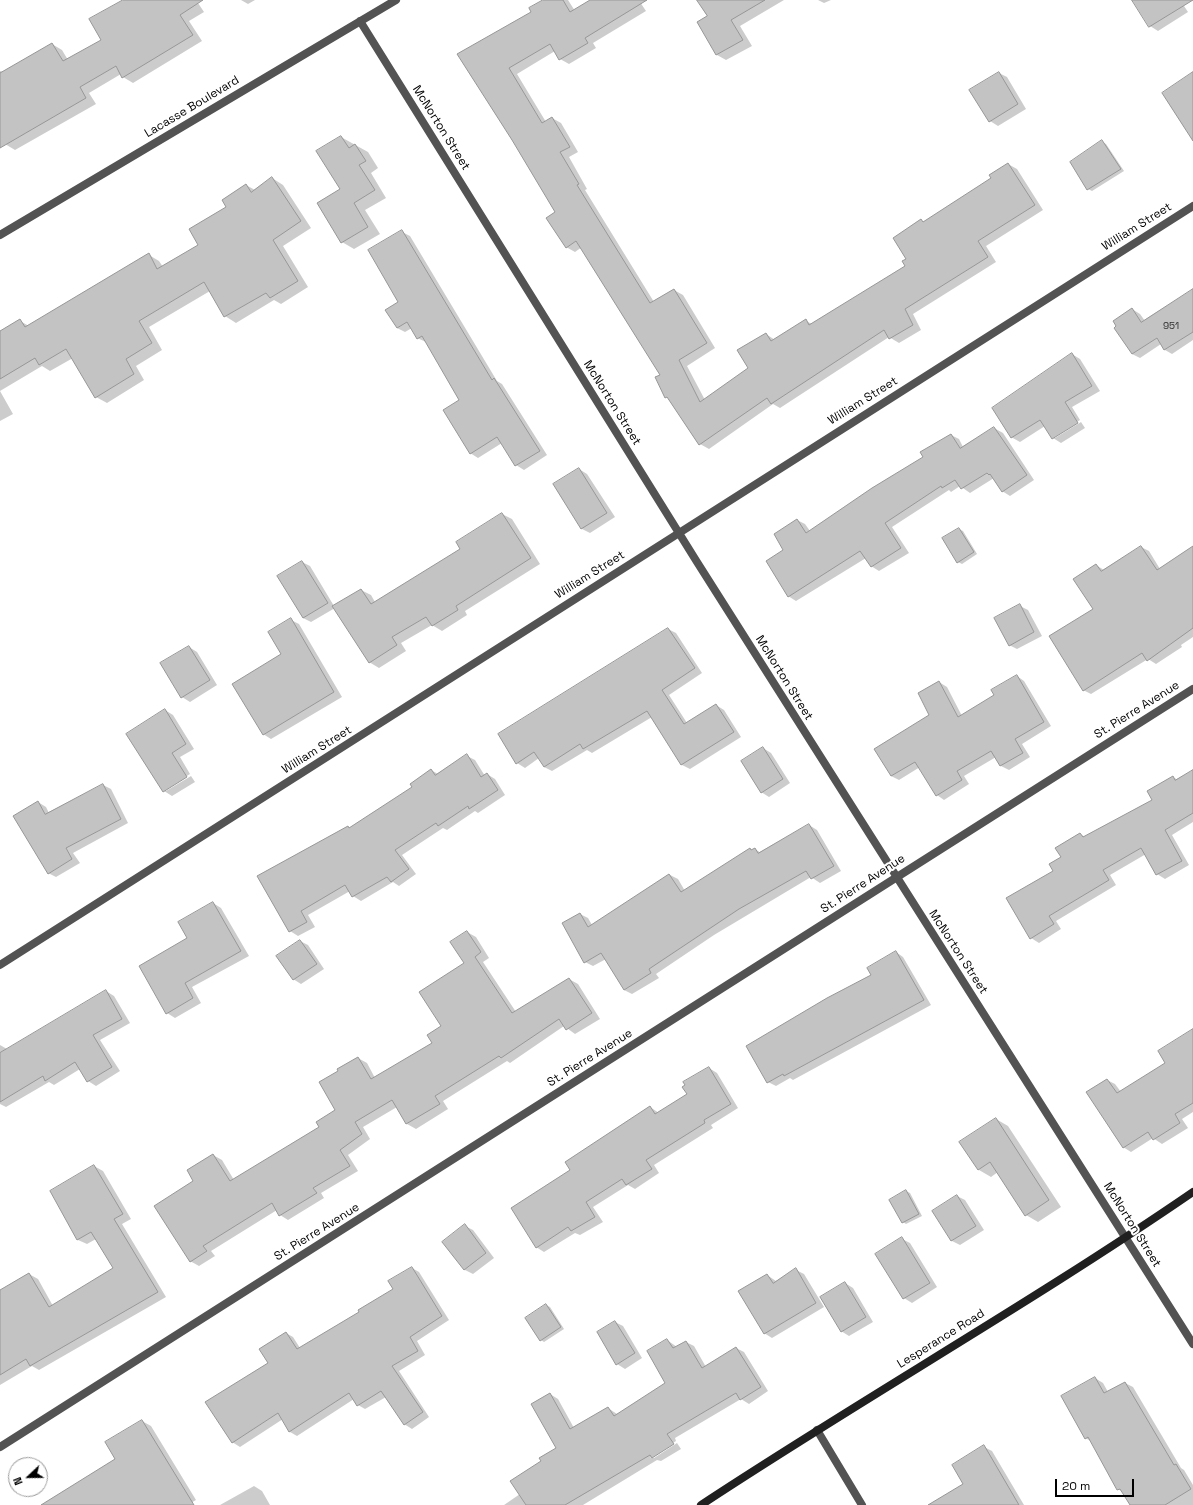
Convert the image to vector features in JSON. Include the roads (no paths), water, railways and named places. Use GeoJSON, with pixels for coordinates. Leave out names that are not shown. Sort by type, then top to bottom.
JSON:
{"type":"FeatureCollection","features":[{"type":"Feature","properties":{"kind":"main road","name":"Lesperance Road"},"geometry":{"type":"LineString","coordinates":[[701,1505],[817,1430],[1126,1238],[1193,1192]]}},
{"type":"Feature","properties":{"kind":"street","name":"Lacasse Boulevard"},"geometry":{"type":"LineString","coordinates":[[0,235],[396,0]]}},
{"type":"Feature","properties":{"kind":"street","name":"McNorton Street"},"geometry":{"type":"LineString","coordinates":[[360,21],[679,533],[1193,1344]]}},
{"type":"Feature","properties":{"kind":"street","name":"William Street"},"geometry":{"type":"LineString","coordinates":[[0,965],[1193,206]]}},
{"type":"Feature","properties":{"kind":"street","name":"St. Pierre Avenue"},"geometry":{"type":"LineString","coordinates":[[0,1447],[1193,689]]}},
{"type":"Feature","properties":{"kind":"street"},"geometry":{"type":"LineString","coordinates":[[817,1430],[862,1505]]}}]}
